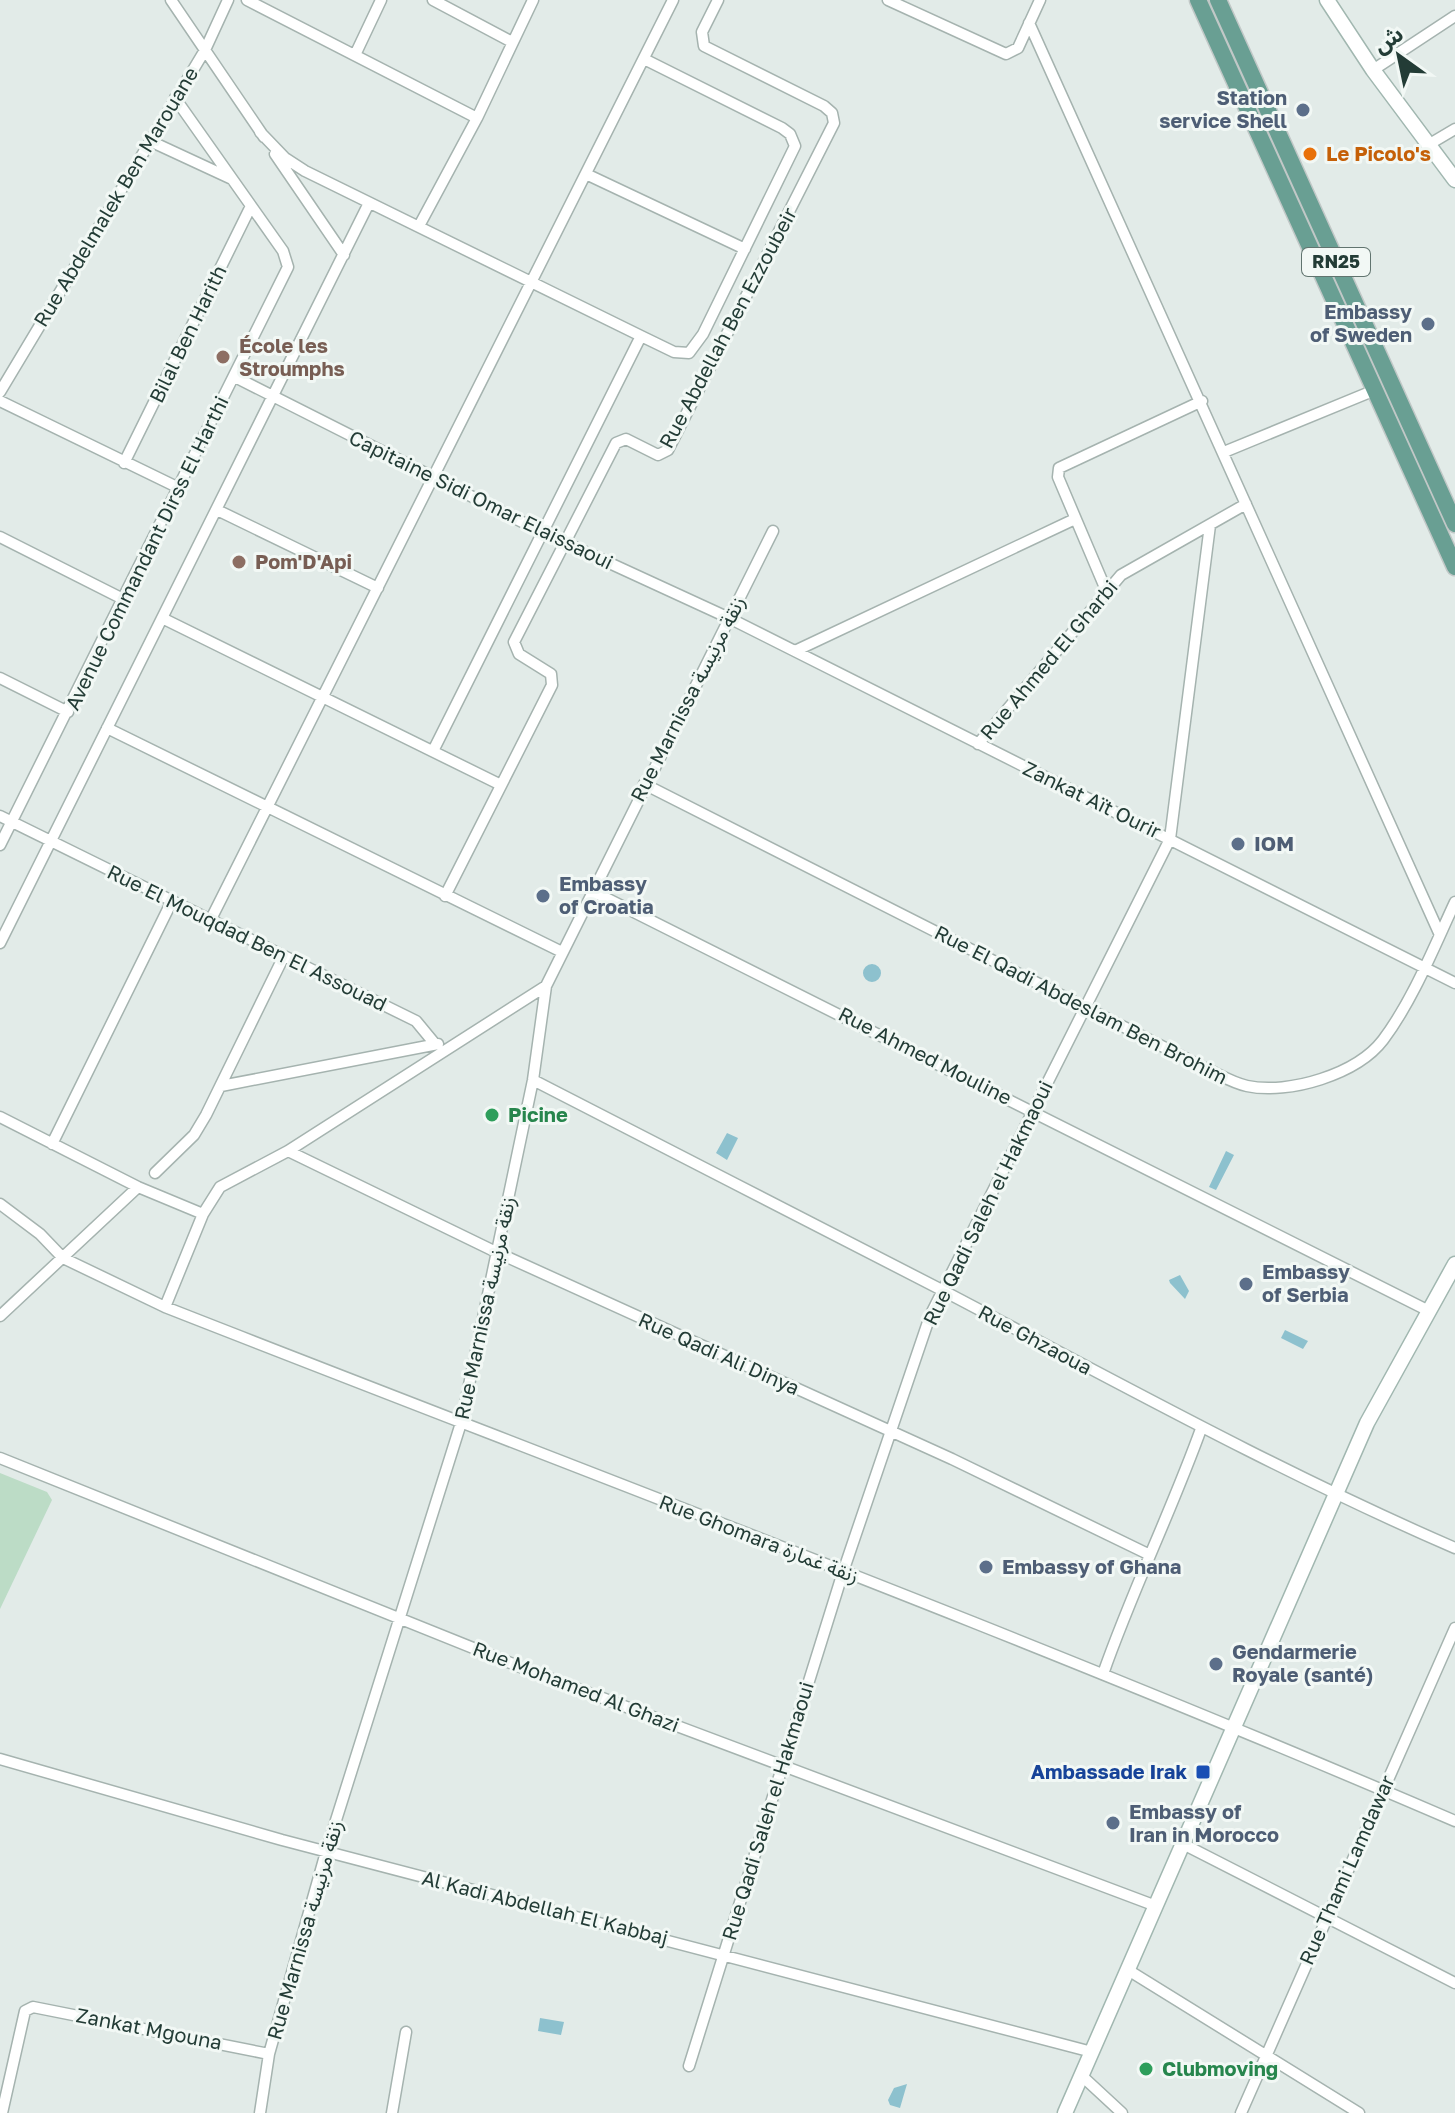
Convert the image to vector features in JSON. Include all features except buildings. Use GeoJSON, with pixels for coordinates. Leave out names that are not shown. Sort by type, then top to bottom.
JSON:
{"type":"FeatureCollection","features":[{"type":"Feature","properties":{"kind":"main road","name":"RN25"},"geometry":{"type":"LineString","coordinates":[[1198,0],[1455,567]]}},
{"type":"Feature","properties":{"kind":"main road","name":"RN25"},"geometry":{"type":"LineString","coordinates":[[1218,0],[1455,524]]}},
{"type":"Feature","properties":{"kind":"main road"},"geometry":{"type":"LineString","coordinates":[[1327,0],[1432,143],[1455,180]]}},
{"type":"Feature","properties":{"kind":"main road"},"geometry":{"type":"LineString","coordinates":[[1335,0],[1377,68]]}},
{"type":"Feature","properties":{"kind":"main road"},"geometry":{"type":"LineString","coordinates":[[1432,143],[1455,167]]}},
{"type":"Feature","properties":{"kind":"main road"},"geometry":{"type":"LineString","coordinates":[[1065,2113],[1367,1423],[1455,1264]]}},
{"type":"Feature","properties":{"kind":"street"},"geometry":{"type":"LineString","coordinates":[[171,0],[344,255]]}},
{"type":"Feature","properties":{"kind":"street","name":"Rue Abdelmalek Ben Marouane"},"geometry":{"type":"LineString","coordinates":[[0,392],[205,50],[228,0]]}},
{"type":"Feature","properties":{"kind":"street"},"geometry":{"type":"LineString","coordinates":[[247,0],[477,118]]}},
{"type":"Feature","properties":{"kind":"street"},"geometry":{"type":"LineString","coordinates":[[355,55],[381,0]]}},
{"type":"Feature","properties":{"kind":"street"},"geometry":{"type":"LineString","coordinates":[[433,0],[512,42]]}},
{"type":"Feature","properties":{"kind":"street"},"geometry":{"type":"LineString","coordinates":[[419,226],[477,118],[533,0]]}},
{"type":"Feature","properties":{"kind":"street"},"geometry":{"type":"LineString","coordinates":[[210,921],[673,0]]}},
{"type":"Feature","properties":{"kind":"street","name":"Rue Abdellah Ben Ezzoubeir"},"geometry":{"type":"LineString","coordinates":[[445,896],[553,679],[546,669],[519,654],[514,642],[616,443],[626,439],[658,455],[668,450],[834,123],[832,113],[824,106],[708,49],[701,40],[702,32],[718,0]]}},
{"type":"Feature","properties":{"kind":"street"},"geometry":{"type":"LineString","coordinates":[[888,0],[1002,54],[1018,48],[1040,0]]}},
{"type":"Feature","properties":{"kind":"street"},"geometry":{"type":"LineString","coordinates":[[1377,68],[1455,16]]}},
{"type":"Feature","properties":{"kind":"street"},"geometry":{"type":"LineString","coordinates":[[1029,23],[1202,401],[1440,935]]}},
{"type":"Feature","properties":{"kind":"street","name":"Rue Abdellah Ben Ezzoubeir"},"geometry":{"type":"LineString","coordinates":[[260,132],[295,165],[674,352],[689,353],[697,347],[795,146],[790,134],[644,59]]}},
{"type":"Feature","properties":{"kind":"street","name":"Avenue Commandant Dirss El Harthi"},"geometry":{"type":"LineString","coordinates":[[0,845],[288,267],[283,251],[175,98]]}},
{"type":"Feature","properties":{"kind":"street"},"geometry":{"type":"LineString","coordinates":[[1432,143],[1455,129]]}},
{"type":"Feature","properties":{"kind":"street"},"geometry":{"type":"LineString","coordinates":[[150,141],[233,179]]}},
{"type":"Feature","properties":{"kind":"street"},"geometry":{"type":"LineString","coordinates":[[586,174],[745,249]]}},
{"type":"Feature","properties":{"kind":"street"},"geometry":{"type":"LineString","coordinates":[[0,943],[274,399],[369,203]]}},
{"type":"Feature","properties":{"kind":"street","name":"Bilal Ben Harith"},"geometry":{"type":"LineString","coordinates":[[124,463],[251,206]]}},
{"type":"Feature","properties":{"kind":"street"},"geometry":{"type":"LineString","coordinates":[[433,751],[641,336]]}},
{"type":"Feature","properties":{"kind":"street","name":"Capitaine Sidi Omar Elaissaoui"},"geometry":{"type":"LineString","coordinates":[[235,377],[542,532],[729,618]]}},
{"type":"Feature","properties":{"kind":"street"},"geometry":{"type":"LineString","coordinates":[[1224,452],[1375,390]]}},
{"type":"Feature","properties":{"kind":"street"},"geometry":{"type":"LineString","coordinates":[[0,401],[179,488]]}},
{"type":"Feature","properties":{"kind":"street"},"geometry":{"type":"LineString","coordinates":[[1106,590],[1058,477],[1064,463],[1202,401]]}},
{"type":"Feature","properties":{"kind":"street","name":"Rue Ahmed El Gharbi"},"geometry":{"type":"LineString","coordinates":[[978,744],[1106,590],[1144,560],[1246,504]]}},
{"type":"Feature","properties":{"kind":"street"},"geometry":{"type":"LineString","coordinates":[[217,510],[378,588]]}},
{"type":"Feature","properties":{"kind":"street"},"geometry":{"type":"LineString","coordinates":[[795,651],[1075,519]]}},
{"type":"Feature","properties":{"kind":"street","name":"Rue Qadi Saleh el Hakmaoui"},"geometry":{"type":"LineString","coordinates":[[689,2066],[843,1572],[941,1289],[1170,839],[1210,525]]}},
{"type":"Feature","properties":{"kind":"street","name":"Rue Marnissa زنقة مرنيسة"},"geometry":{"type":"LineString","coordinates":[[260,2113],[269,2054],[326,1852],[461,1423],[533,1080],[546,986],[644,784],[773,531]]}},
{"type":"Feature","properties":{"kind":"street"},"geometry":{"type":"LineString","coordinates":[[0,537],[123,599]]}},
{"type":"Feature","properties":{"kind":"street"},"geometry":{"type":"LineString","coordinates":[[162,618],[324,695],[501,785]]}},
{"type":"Feature","properties":{"kind":"street","name":"Zankat Aït Ourir"},"geometry":{"type":"LineString","coordinates":[[729,618],[1455,983]]}},
{"type":"Feature","properties":{"kind":"street"},"geometry":{"type":"LineString","coordinates":[[0,678],[68,712]]}},
{"type":"Feature","properties":{"kind":"street"},"geometry":{"type":"LineString","coordinates":[[107,728],[562,952]]}},
{"type":"Feature","properties":{"kind":"street","name":"Rue El Qadi Abdeslam Ben Brohim"},"geometry":{"type":"LineString","coordinates":[[644,784],[1232,1081],[1270,1088],[1326,1076],[1374,1050],[1394,1023],[1455,902]]}},
{"type":"Feature","properties":{"kind":"street","name":"Rue El Mouqdad Ben El Assouad"},"geometry":{"type":"LineString","coordinates":[[0,816],[416,1021],[435,1044]]}},
{"type":"Feature","properties":{"kind":"street","name":"Rue Ahmed Mouline"},"geometry":{"type":"LineString","coordinates":[[592,891],[1429,1311]]}},
{"type":"Feature","properties":{"kind":"street"},"geometry":{"type":"LineString","coordinates":[[52,1144],[172,901]]}},
{"type":"Feature","properties":{"kind":"street"},"geometry":{"type":"LineString","coordinates":[[155,1173],[194,1135],[283,958]]}},
{"type":"Feature","properties":{"kind":"street"},"geometry":{"type":"LineString","coordinates":[[165,1307],[203,1214],[220,1187],[288,1151],[546,986]]}},
{"type":"Feature","properties":{"kind":"street"},"geometry":{"type":"LineString","coordinates":[[221,1086],[435,1044],[452,1045]]}},
{"type":"Feature","properties":{"kind":"street","name":"Rue Ghzaoua"},"geometry":{"type":"LineString","coordinates":[[533,1080],[941,1289],[1201,1429],[1335,1496],[1455,1548]]}},
{"type":"Feature","properties":{"kind":"street"},"geometry":{"type":"LineString","coordinates":[[0,1117],[138,1187],[203,1214]]}},
{"type":"Feature","properties":{"kind":"street","name":"Rue Qadi Ali Dinya"},"geometry":{"type":"LineString","coordinates":[[288,1151],[496,1252],[1043,1502],[1150,1555]]}},
{"type":"Feature","properties":{"kind":"street"},"geometry":{"type":"LineString","coordinates":[[0,1316],[138,1187]]}},
{"type":"Feature","properties":{"kind":"street","name":"Rue Ghomara زنقة غمارة"},"geometry":{"type":"LineString","coordinates":[[0,1204],[40,1234],[63,1258],[165,1307],[1235,1726],[1455,1821]]}},
{"type":"Feature","properties":{"kind":"street"},"geometry":{"type":"LineString","coordinates":[[1103,1674],[1131,1595],[1201,1429]]}},
{"type":"Feature","properties":{"kind":"street","name":"Rue Mohamed Al Ghazi"},"geometry":{"type":"LineString","coordinates":[[0,1458],[399,1618],[1156,1906]]}},
{"type":"Feature","properties":{"kind":"street","name":"Rue Thami Lamdawar"},"geometry":{"type":"LineString","coordinates":[[1241,2113],[1455,1628]]}},
{"type":"Feature","properties":{"kind":"street","name":"Al Kadi Abdellah El Kabbaj"},"geometry":{"type":"LineString","coordinates":[[0,1759],[326,1852],[1092,2052]]}},
{"type":"Feature","properties":{"kind":"street"},"geometry":{"type":"LineString","coordinates":[[1183,1844],[1455,1983]]}},
{"type":"Feature","properties":{"kind":"street"},"geometry":{"type":"LineString","coordinates":[[1128,1970],[1359,2113]]}},
{"type":"Feature","properties":{"kind":"street","name":"Zankat Mgouna"},"geometry":{"type":"LineString","coordinates":[[2,2113],[19,2025],[28,2008],[52,2010],[269,2054]]}},
{"type":"Feature","properties":{"kind":"street"},"geometry":{"type":"LineString","coordinates":[[392,2113],[406,2032]]}},
{"type":"Feature","properties":{"kind":"street"},"geometry":{"type":"LineString","coordinates":[[1082,2076],[1122,2113]]}},
{"type":"Feature","properties":{"kind":"green space"},"geometry":{"type":"Polygon","coordinates":[[[0,1473],[47,1492],[52,1500],[0,1609],[0,1473]]]}},
{"type":"Feature","properties":{"kind":"water"},"geometry":{"type":"Polygon","coordinates":[[[872,964],[881,973],[872,982],[863,973],[872,964]]]}},
{"type":"Feature","properties":{"kind":"water"},"geometry":{"type":"Polygon","coordinates":[[[727,1133],[738,1138],[727,1160],[716,1153],[727,1133]]]}},
{"type":"Feature","properties":{"kind":"water"},"geometry":{"type":"Polygon","coordinates":[[[1226,1151],[1234,1155],[1216,1190],[1209,1187],[1226,1151]]]}},
{"type":"Feature","properties":{"kind":"water"},"geometry":{"type":"Polygon","coordinates":[[[1180,1275],[1189,1291],[1185,1299],[1169,1280],[1180,1275]]]}},
{"type":"Feature","properties":{"kind":"water"},"geometry":{"type":"Polygon","coordinates":[[[1285,1330],[1308,1341],[1303,1349],[1281,1338],[1285,1330]]]}},
{"type":"Feature","properties":{"kind":"water"},"geometry":{"type":"Polygon","coordinates":[[[540,2018],[564,2022],[561,2035],[538,2031],[540,2018]]]}},
{"type":"Feature","properties":{"kind":"water"},"geometry":{"type":"Polygon","coordinates":[[[907,2084],[900,2108],[890,2105],[888,2100],[894,2088],[907,2084]]]}},
{"type":"Feature","properties":{"kind":"place","name":"Station service Shell"},"geometry":{"type":"Point","coordinates":[1303,110]}},
{"type":"Feature","properties":{"kind":"place","name":"Le Picolo's"},"geometry":{"type":"Point","coordinates":[1310,154]}},
{"type":"Feature","properties":{"kind":"place","name":"Embassy of Sweden"},"geometry":{"type":"Point","coordinates":[1428,324]}},
{"type":"Feature","properties":{"kind":"place","name":"École les Stroumphs"},"geometry":{"type":"Point","coordinates":[223,357]}},
{"type":"Feature","properties":{"kind":"place","name":"Pom'D'Api"},"geometry":{"type":"Point","coordinates":[239,562]}},
{"type":"Feature","properties":{"kind":"place","name":"IOM"},"geometry":{"type":"Point","coordinates":[1238,844]}},
{"type":"Feature","properties":{"kind":"place","name":"Embassy of Croatia"},"geometry":{"type":"Point","coordinates":[543,896]}},
{"type":"Feature","properties":{"kind":"place","name":"Picine"},"geometry":{"type":"Point","coordinates":[492,1115]}},
{"type":"Feature","properties":{"kind":"place","name":"Embassy of Serbia"},"geometry":{"type":"Point","coordinates":[1246,1284]}},
{"type":"Feature","properties":{"kind":"place","name":"Embassy of Ghana"},"geometry":{"type":"Point","coordinates":[986,1567]}},
{"type":"Feature","properties":{"kind":"place","name":"Gendarmerie Royale (santé)"},"geometry":{"type":"Point","coordinates":[1216,1664]}},
{"type":"Feature","properties":{"kind":"place","name":"Ambassade Irak"},"geometry":{"type":"Point","coordinates":[1203,1772]}},
{"type":"Feature","properties":{"kind":"place","name":"Embassy of Iran in Morocco"},"geometry":{"type":"Point","coordinates":[1113,1823]}},
{"type":"Feature","properties":{"kind":"place","name":"Clubmoving"},"geometry":{"type":"Point","coordinates":[1146,2069]}}]}
